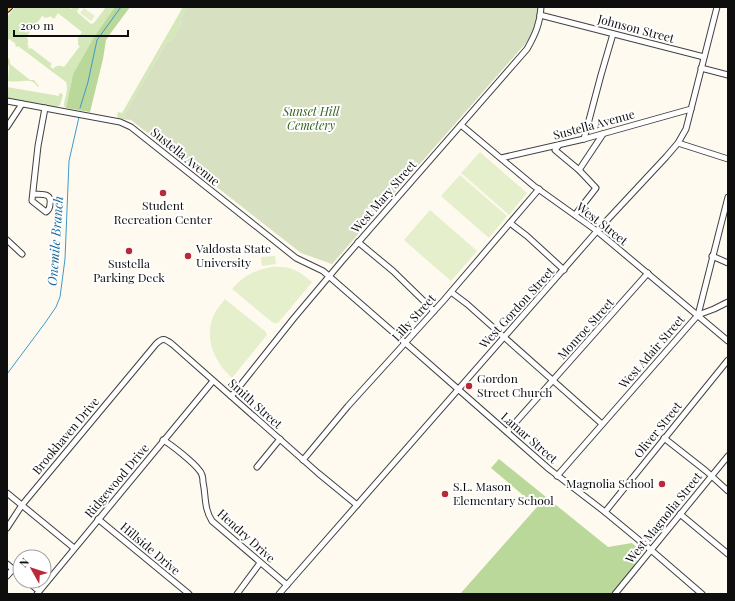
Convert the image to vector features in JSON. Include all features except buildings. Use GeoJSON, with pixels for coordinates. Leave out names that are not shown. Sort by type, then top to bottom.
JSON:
{"type":"FeatureCollection","features":[{"type":"Feature","properties":{"kind":"street","name":"West Mary Street"},"geometry":{"type":"LineString","coordinates":[[231,396],[329,276],[526,49],[534,38],[539,25],[541,7]]}},
{"type":"Feature","properties":{"kind":"street","name":"West Gordon Street"},"geometry":{"type":"LineString","coordinates":[[278,594],[597,231],[678,143],[686,129],[717,7]]}},
{"type":"Feature","properties":{"kind":"street","name":"Johnson Street"},"geometry":{"type":"LineString","coordinates":[[540,15],[704,57]]}},
{"type":"Feature","properties":{"kind":"street"},"geometry":{"type":"LineString","coordinates":[[584,139],[612,34]]}},
{"type":"Feature","properties":{"kind":"street"},"geometry":{"type":"LineString","coordinates":[[701,68],[728,75]]}},
{"type":"Feature","properties":{"kind":"street","name":"Sustella Avenue"},"geometry":{"type":"LineString","coordinates":[[7,101],[120,122],[128,126],[296,258],[323,271],[329,276]]}},
{"type":"Feature","properties":{"kind":"street"},"geometry":{"type":"LineString","coordinates":[[7,126],[22,104]]}},
{"type":"Feature","properties":{"kind":"street"},"geometry":{"type":"LineString","coordinates":[[33,194],[38,146],[45,108]]}},
{"type":"Feature","properties":{"kind":"street","name":"Sustella Avenue"},"geometry":{"type":"LineString","coordinates":[[501,158],[584,139],[691,109]]}},
{"type":"Feature","properties":{"kind":"street","name":"West Street"},"geometry":{"type":"LineString","coordinates":[[461,125],[539,189],[597,231],[728,341]]}},
{"type":"Feature","properties":{"kind":"street"},"geometry":{"type":"LineString","coordinates":[[579,170],[603,134]]}},
{"type":"Feature","properties":{"kind":"street"},"geometry":{"type":"LineString","coordinates":[[678,143],[728,159]]}},
{"type":"Feature","properties":{"kind":"street"},"geometry":{"type":"LineString","coordinates":[[559,145],[554,150],[579,170],[596,188],[574,215]]}},
{"type":"Feature","properties":{"kind":"street","name":"Lilly Street"},"geometry":{"type":"LineString","coordinates":[[303,460],[348,406],[451,292],[539,189]]}},
{"type":"Feature","properties":{"kind":"street","name":"West Adair Street"},"geometry":{"type":"LineString","coordinates":[[557,476],[698,315],[712,256],[728,200]]}},
{"type":"Feature","properties":{"kind":"street"},"geometry":{"type":"LineString","coordinates":[[510,223],[527,236],[564,270]]}},
{"type":"Feature","properties":{"kind":"street"},"geometry":{"type":"LineString","coordinates":[[7,240],[22,254]]}},
{"type":"Feature","properties":{"kind":"street"},"geometry":{"type":"LineString","coordinates":[[358,242],[393,271],[434,311]]}},
{"type":"Feature","properties":{"kind":"street"},"geometry":{"type":"LineString","coordinates":[[712,256],[728,263]]}},
{"type":"Feature","properties":{"kind":"street","name":"Monroe Street"},"geometry":{"type":"LineString","coordinates":[[507,432],[554,381],[648,273]]}},
{"type":"Feature","properties":{"kind":"street","name":"Lamar Street"},"geometry":{"type":"LineString","coordinates":[[329,276],[557,476],[605,512],[702,594]]}},
{"type":"Feature","properties":{"kind":"street"},"geometry":{"type":"LineString","coordinates":[[451,292],[467,304],[602,424]]}},
{"type":"Feature","properties":{"kind":"street"},"geometry":{"type":"LineString","coordinates":[[698,315],[728,302]]}},
{"type":"Feature","properties":{"kind":"street","name":"Smith Street"},"geometry":{"type":"LineString","coordinates":[[142,360],[161,339],[165,339],[333,486],[357,505]]}},
{"type":"Feature","properties":{"kind":"street","name":"Brookhaven Drive"},"geometry":{"type":"LineString","coordinates":[[7,528],[22,505],[142,360]]}},
{"type":"Feature","properties":{"kind":"street","name":"Oliver Street"},"geometry":{"type":"LineString","coordinates":[[605,512],[728,360]]}},
{"type":"Feature","properties":{"kind":"street","name":"Ridgewood Drive"},"geometry":{"type":"LineString","coordinates":[[38,593],[213,380]]}},
{"type":"Feature","properties":{"kind":"street"},"geometry":{"type":"LineString","coordinates":[[664,438],[728,491]]}},
{"type":"Feature","properties":{"kind":"street"},"geometry":{"type":"LineString","coordinates":[[257,467],[280,439]]}},
{"type":"Feature","properties":{"kind":"street","name":"Hendry Drive"},"geometry":{"type":"LineString","coordinates":[[163,440],[168,442],[201,472],[207,512],[212,521],[287,585]]}},
{"type":"Feature","properties":{"kind":"street","name":"West Magnolia Street"},"geometry":{"type":"LineString","coordinates":[[615,594],[728,456]]}},
{"type":"Feature","properties":{"kind":"street"},"geometry":{"type":"LineString","coordinates":[[7,493],[74,548]]}},
{"type":"Feature","properties":{"kind":"street"},"geometry":{"type":"LineString","coordinates":[[680,514],[728,554]]}},
{"type":"Feature","properties":{"kind":"street","name":"Hillside Drive"},"geometry":{"type":"LineString","coordinates":[[98,519],[189,594]]}},
{"type":"Feature","properties":{"kind":"street"},"geometry":{"type":"LineString","coordinates":[[237,594],[260,563]]}},
{"type":"Feature","properties":{"kind":"green space"},"geometry":{"type":"Polygon","coordinates":[[[15,7],[69,7],[71,9],[74,7],[80,7],[77,11],[78,13],[91,24],[94,23],[106,7],[115,7],[94,37],[73,74],[66,108],[64,106],[67,88],[66,82],[18,46],[16,47],[15,43],[9,39],[7,41],[7,17],[15,7]],[[58,13],[54,19],[50,16],[44,18],[43,15],[26,37],[28,39],[27,45],[29,46],[28,48],[31,48],[52,64],[50,66],[53,69],[58,66],[64,67],[80,46],[78,45],[78,38],[82,32],[58,13]]]}},
{"type":"Feature","properties":{"kind":"green space"},"geometry":{"type":"Polygon","coordinates":[[[115,7],[130,7],[106,40],[90,112],[66,108],[73,74],[94,37],[115,7]]]}},
{"type":"Feature","properties":{"kind":"green space"},"geometry":{"type":"Polygon","coordinates":[[[183,7],[187,7],[180,19],[181,25],[171,41],[167,42],[122,119],[118,118],[118,112],[122,113],[183,7]]]}},
{"type":"Feature","properties":{"kind":"green space","name":"Sunset Hill Cemetery"},"geometry":{"type":"Polygon","coordinates":[[[187,7],[538,7],[537,25],[532,36],[332,264],[301,253],[131,120],[122,119],[167,42],[171,41],[181,25],[180,19],[187,7]]]}},
{"type":"Feature","properties":{"kind":"green space"},"geometry":{"type":"Polygon","coordinates":[[[84,8],[95,16],[91,21],[80,13],[84,8]]]}},
{"type":"Feature","properties":{"kind":"green space"},"geometry":{"type":"Polygon","coordinates":[[[7,57],[10,60],[10,64],[30,80],[34,80],[39,86],[38,87],[31,81],[8,81],[9,67],[7,57]]]}},
{"type":"Feature","properties":{"kind":"green space"},"geometry":{"type":"Polygon","coordinates":[[[7,87],[59,96],[61,93],[63,95],[60,105],[57,107],[7,98],[7,87]]]}},
{"type":"Feature","properties":{"kind":"green space"},"geometry":{"type":"Polygon","coordinates":[[[480,152],[527,193],[509,215],[461,173],[480,152]]]}},
{"type":"Feature","properties":{"kind":"green space"},"geometry":{"type":"Polygon","coordinates":[[[460,175],[507,216],[489,238],[441,196],[460,175]]]}},
{"type":"Feature","properties":{"kind":"green space"},"geometry":{"type":"Polygon","coordinates":[[[430,210],[477,251],[451,281],[404,240],[430,210]]]}},
{"type":"Feature","properties":{"kind":"green space"},"geometry":{"type":"Polygon","coordinates":[[[275,256],[276,264],[262,266],[261,257],[275,256]]]}},
{"type":"Feature","properties":{"kind":"green space"},"geometry":{"type":"Polygon","coordinates":[[[271,267],[289,268],[302,274],[312,282],[278,323],[272,322],[232,289],[250,274],[271,267]]]}},
{"type":"Feature","properties":{"kind":"green space"},"geometry":{"type":"Polygon","coordinates":[[[225,299],[266,332],[267,335],[232,378],[216,358],[210,334],[214,314],[225,299]]]}},
{"type":"Feature","properties":{"kind":"green space"},"geometry":{"type":"Polygon","coordinates":[[[499,459],[608,547],[632,543],[640,550],[635,566],[612,594],[460,594],[537,507],[491,468],[499,459]]]}},
{"type":"Feature","properties":{"kind":"waterway","name":"Onemile Branch"},"geometry":{"type":"LineString","coordinates":[[80,108],[88,82],[97,40],[121,7]]}},
{"type":"Feature","properties":{"kind":"waterway","name":"Onemile Branch"},"geometry":{"type":"LineString","coordinates":[[7,374],[45,323],[56,307],[60,297],[65,259],[69,161],[79,117]]}},
{"type":"Feature","properties":{"kind":"place","name":"Student Recreation Center"},"geometry":{"type":"Point","coordinates":[163,193]}},
{"type":"Feature","properties":{"kind":"place","name":"Sustella Parking Deck"},"geometry":{"type":"Point","coordinates":[129,251]}},
{"type":"Feature","properties":{"kind":"place","name":"Valdosta State University"},"geometry":{"type":"Point","coordinates":[188,256]}},
{"type":"Feature","properties":{"kind":"place","name":"Gordon Street Church"},"geometry":{"type":"Point","coordinates":[469,386]}},
{"type":"Feature","properties":{"kind":"place","name":"Magnolia School"},"geometry":{"type":"Point","coordinates":[662,484]}},
{"type":"Feature","properties":{"kind":"place","name":"S.L. Mason Elementary School"},"geometry":{"type":"Point","coordinates":[445,494]}}]}
